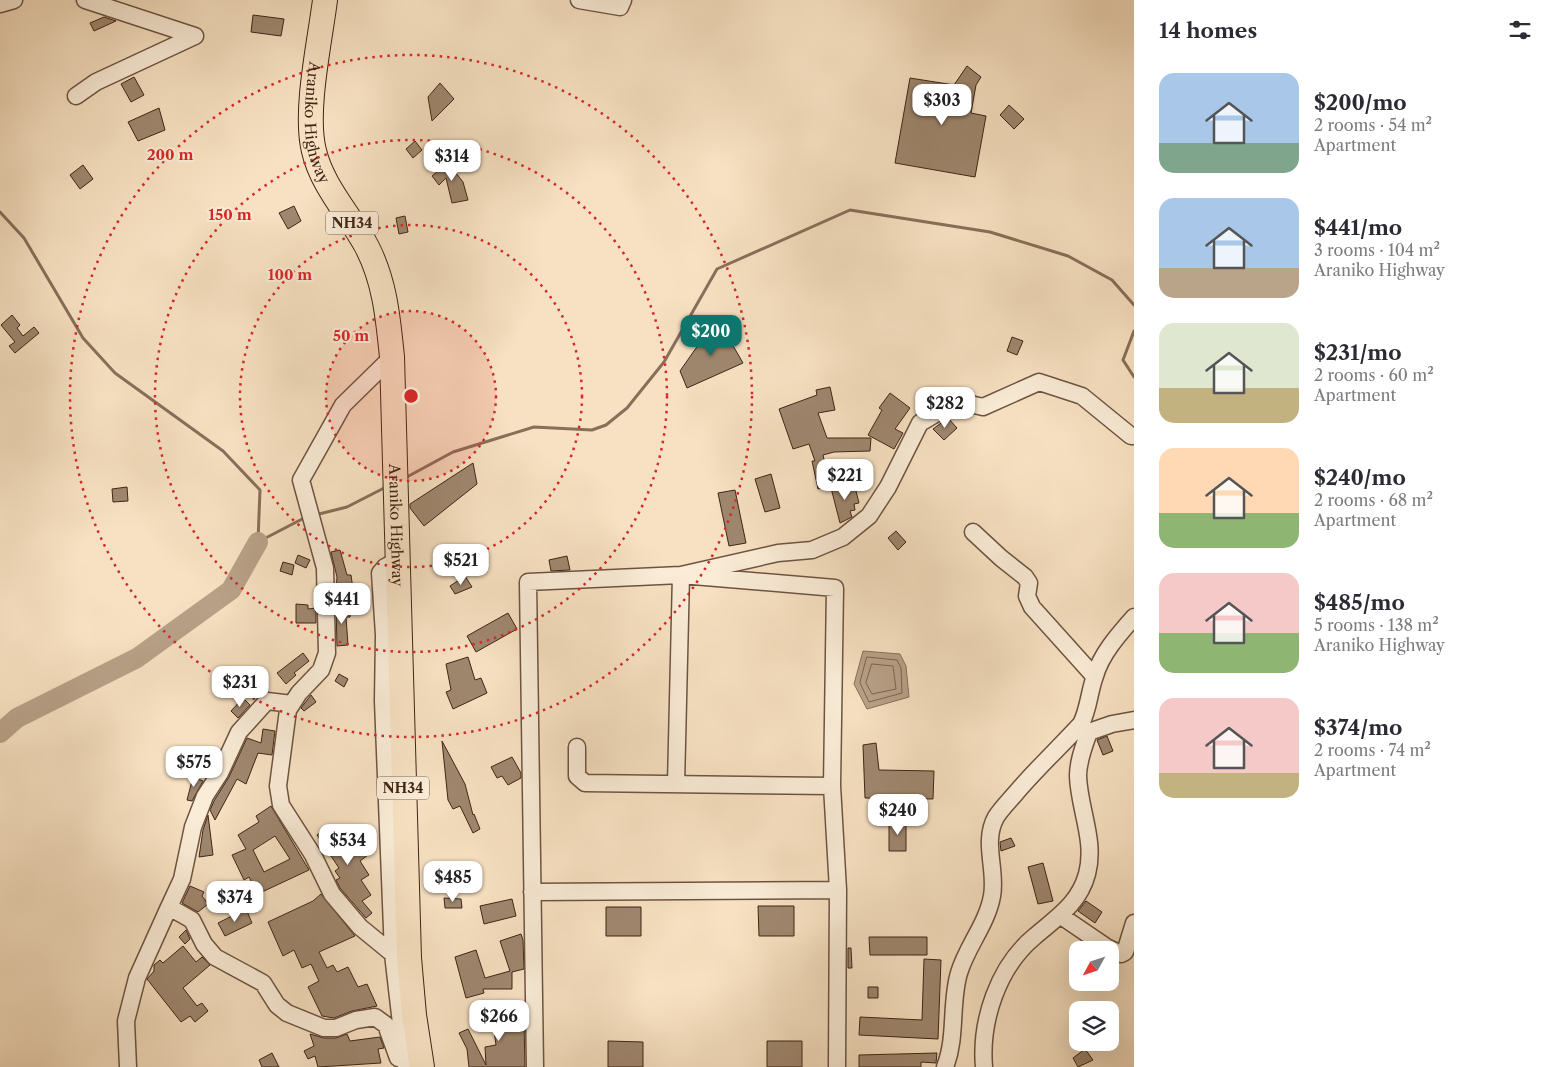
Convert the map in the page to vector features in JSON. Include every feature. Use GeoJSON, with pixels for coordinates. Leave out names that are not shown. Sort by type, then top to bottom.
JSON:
{"type":"FeatureCollection","features":[{"type":"Feature","properties":{"kind":"highway","name":"Araniko Highway"},"geometry":{"type":"LineString","coordinates":[[325,0],[310,118],[314,150],[323,176],[366,246],[379,273],[386,300],[392,356],[398,560],[401,956],[414,1014],[422,1067]]}},
{"type":"Feature","properties":{"kind":"street"},"geometry":{"type":"LineString","coordinates":[[0,4],[14,0]]}},
{"type":"Feature","properties":{"kind":"street"},"geometry":{"type":"LineString","coordinates":[[76,96],[96,82],[195,36],[85,0]]}},
{"type":"Feature","properties":{"kind":"street"},"geometry":{"type":"LineString","coordinates":[[579,0],[620,7],[623,0]]}},
{"type":"Feature","properties":{"kind":"street"},"geometry":{"type":"LineString","coordinates":[[392,356],[343,405],[301,480],[325,568],[327,653],[321,670],[288,710],[278,786],[281,805],[313,855],[332,894],[360,926],[401,956],[406,1067]]}},
{"type":"Feature","properties":{"kind":"street"},"geometry":{"type":"LineString","coordinates":[[681,575],[778,553],[812,550],[844,537],[869,516],[888,487],[920,423],[957,401],[983,407],[1039,382],[1082,396],[1131,436],[1134,436]]}},
{"type":"Feature","properties":{"kind":"street"},"geometry":{"type":"LineString","coordinates":[[973,532],[1025,577],[1029,583],[1027,596],[1032,608],[1094,676]]}},
{"type":"Feature","properties":{"kind":"street"},"geometry":{"type":"LineString","coordinates":[[676,784],[681,575]]}},
{"type":"Feature","properties":{"kind":"street"},"geometry":{"type":"LineString","coordinates":[[535,1067],[528,582],[681,575],[835,588],[832,786],[838,890],[836,1067]]}},
{"type":"Feature","properties":{"kind":"street"},"geometry":{"type":"LineString","coordinates":[[984,1067],[985,1029],[1000,982],[1024,946],[1061,916],[1071,905],[1087,874],[1090,854],[1078,775],[1094,676],[1110,648],[1134,617]]}},
{"type":"Feature","properties":{"kind":"street"},"geometry":{"type":"LineString","coordinates":[[128,1067],[126,1021],[137,978],[182,879],[193,827],[205,796],[220,773],[239,732],[267,701],[292,704]]}},
{"type":"Feature","properties":{"kind":"street"},"geometry":{"type":"LineString","coordinates":[[945,1067],[950,1052],[959,973],[989,911],[993,895],[994,879],[990,848],[992,827],[996,816],[1030,776],[1085,728],[1134,720]]}},
{"type":"Feature","properties":{"kind":"street"},"geometry":{"type":"LineString","coordinates":[[577,747],[577,776],[585,783],[832,786]]}},
{"type":"Feature","properties":{"kind":"street"},"geometry":{"type":"LineString","coordinates":[[532,892],[838,890]]}},
{"type":"Feature","properties":{"kind":"street"},"geometry":{"type":"LineString","coordinates":[[169,907],[192,920],[204,944],[216,958],[263,982],[277,1006],[288,1013],[324,1028],[336,1028],[356,1020],[375,1017],[386,1025],[401,1067]]}},
{"type":"Feature","properties":{"kind":"street"},"geometry":{"type":"LineString","coordinates":[[1061,916],[1108,948],[1121,954],[1125,952],[1134,923]]}},
{"type":"Feature","properties":{"kind":"water"},"geometry":{"type":"Polygon","coordinates":[[[863,651],[900,654],[906,666],[909,697],[867,709],[854,684],[863,651]]]}},
{"type":"Feature","properties":{"kind":"building"},"geometry":{"type":"Polygon","coordinates":[[[253,15],[284,19],[281,36],[251,32],[253,15]]]}},
{"type":"Feature","properties":{"kind":"building"},"geometry":{"type":"Polygon","coordinates":[[[104,17],[116,21],[94,31],[90,23],[104,17]]]}},
{"type":"Feature","properties":{"kind":"building"},"geometry":{"type":"Polygon","coordinates":[[[967,66],[981,77],[976,85],[971,113],[986,116],[975,177],[895,163],[910,78],[954,85],[967,66]]]}},
{"type":"Feature","properties":{"kind":"building"},"geometry":{"type":"Polygon","coordinates":[[[134,77],[144,95],[131,102],[121,84],[134,77]]]}},
{"type":"Feature","properties":{"kind":"building"},"geometry":{"type":"Polygon","coordinates":[[[440,83],[454,99],[432,121],[428,97],[440,83]]]}},
{"type":"Feature","properties":{"kind":"building"},"geometry":{"type":"Polygon","coordinates":[[[1009,105],[1024,119],[1014,129],[1000,115],[1009,105]]]}},
{"type":"Feature","properties":{"kind":"building"},"geometry":{"type":"Polygon","coordinates":[[[159,108],[165,130],[138,141],[128,122],[159,108]]]}},
{"type":"Feature","properties":{"kind":"building"},"geometry":{"type":"Polygon","coordinates":[[[415,141],[422,150],[413,158],[406,149],[415,141]]]}},
{"type":"Feature","properties":{"kind":"building"},"geometry":{"type":"Polygon","coordinates":[[[441,154],[463,182],[468,200],[452,203],[446,178],[439,185],[432,176],[444,166],[441,154]]]}},
{"type":"Feature","properties":{"kind":"building"},"geometry":{"type":"Polygon","coordinates":[[[83,165],[93,179],[80,189],[70,175],[83,165]]]}},
{"type":"Feature","properties":{"kind":"building"},"geometry":{"type":"Polygon","coordinates":[[[294,206],[301,221],[288,229],[279,213],[294,206]]]}},
{"type":"Feature","properties":{"kind":"building"},"geometry":{"type":"Polygon","coordinates":[[[405,216],[408,232],[399,234],[396,218],[405,216]]]}},
{"type":"Feature","properties":{"kind":"building"},"geometry":{"type":"Polygon","coordinates":[[[12,315],[20,325],[17,328],[23,336],[34,327],[39,333],[15,353],[9,346],[15,342],[1,325],[12,315]]]}},
{"type":"Feature","properties":{"kind":"building"},"geometry":{"type":"Polygon","coordinates":[[[717,318],[743,363],[687,388],[680,371],[717,318]]]}},
{"type":"Feature","properties":{"kind":"building"},"geometry":{"type":"Polygon","coordinates":[[[1012,337],[1023,341],[1017,355],[1007,351],[1012,337]]]}},
{"type":"Feature","properties":{"kind":"building"},"geometry":{"type":"Polygon","coordinates":[[[830,387],[835,410],[818,413],[827,438],[871,438],[870,451],[834,452],[823,455],[830,486],[818,489],[812,461],[815,461],[809,444],[793,449],[779,409],[817,395],[816,390],[830,387]]]}},
{"type":"Feature","properties":{"kind":"building"},"geometry":{"type":"Polygon","coordinates":[[[890,393],[910,408],[895,429],[903,433],[894,449],[868,435],[882,410],[879,408],[890,393]]]}},
{"type":"Feature","properties":{"kind":"building"},"geometry":{"type":"Polygon","coordinates":[[[948,418],[957,428],[944,440],[933,429],[948,418]]]}},
{"type":"Feature","properties":{"kind":"building"},"geometry":{"type":"Polygon","coordinates":[[[473,463],[477,484],[424,526],[410,508],[410,504],[473,463]]]}},
{"type":"Feature","properties":{"kind":"building"},"geometry":{"type":"Polygon","coordinates":[[[771,474],[780,508],[765,512],[755,479],[771,474]]]}},
{"type":"Feature","properties":{"kind":"building"},"geometry":{"type":"Polygon","coordinates":[[[854,483],[859,503],[854,504],[855,510],[850,511],[852,517],[840,523],[831,488],[854,483]]]}},
{"type":"Feature","properties":{"kind":"building"},"geometry":{"type":"Polygon","coordinates":[[[127,487],[128,501],[113,502],[112,489],[127,487]]]}},
{"type":"Feature","properties":{"kind":"building"},"geometry":{"type":"Polygon","coordinates":[[[735,490],[746,543],[729,546],[718,493],[735,490]]]}},
{"type":"Feature","properties":{"kind":"building"},"geometry":{"type":"Polygon","coordinates":[[[896,531],[906,542],[898,550],[888,538],[896,531]]]}},
{"type":"Feature","properties":{"kind":"building"},"geometry":{"type":"Polygon","coordinates":[[[457,547],[462,558],[442,570],[436,559],[457,547]]]}},
{"type":"Feature","properties":{"kind":"building"},"geometry":{"type":"Polygon","coordinates":[[[340,550],[347,575],[351,575],[353,589],[336,591],[337,577],[331,552],[340,550]]]}},
{"type":"Feature","properties":{"kind":"building"},"geometry":{"type":"Polygon","coordinates":[[[298,555],[310,560],[306,568],[295,563],[298,555]]]}},
{"type":"Feature","properties":{"kind":"building"},"geometry":{"type":"Polygon","coordinates":[[[567,556],[570,570],[551,571],[549,560],[567,556]]]}},
{"type":"Feature","properties":{"kind":"building"},"geometry":{"type":"Polygon","coordinates":[[[283,562],[294,565],[292,575],[280,571],[283,562]]]}},
{"type":"Feature","properties":{"kind":"building"},"geometry":{"type":"Polygon","coordinates":[[[465,576],[472,587],[455,594],[450,586],[465,576]]]}},
{"type":"Feature","properties":{"kind":"building"},"geometry":{"type":"Polygon","coordinates":[[[296,604],[308,605],[308,609],[316,608],[316,623],[296,623],[296,604]]]}},
{"type":"Feature","properties":{"kind":"building"},"geometry":{"type":"Polygon","coordinates":[[[336,606],[351,607],[350,617],[346,617],[348,645],[337,646],[336,606]]]}},
{"type":"Feature","properties":{"kind":"building"},"geometry":{"type":"Polygon","coordinates":[[[508,613],[517,629],[476,652],[467,636],[508,613]]]}},
{"type":"Feature","properties":{"kind":"building"},"geometry":{"type":"Polygon","coordinates":[[[303,653],[309,661],[294,673],[296,675],[286,684],[277,673],[303,653]]]}},
{"type":"Feature","properties":{"kind":"building"},"geometry":{"type":"Polygon","coordinates":[[[468,657],[475,680],[481,678],[487,693],[453,709],[446,692],[451,690],[446,664],[468,657]]]}},
{"type":"Feature","properties":{"kind":"building"},"geometry":{"type":"Polygon","coordinates":[[[339,674],[348,679],[344,687],[335,681],[339,674]]]}},
{"type":"Feature","properties":{"kind":"building"},"geometry":{"type":"Polygon","coordinates":[[[311,695],[316,702],[304,711],[301,708],[311,695]]]}},
{"type":"Feature","properties":{"kind":"building"},"geometry":{"type":"Polygon","coordinates":[[[243,698],[250,705],[238,718],[231,711],[243,698]]]}},
{"type":"Feature","properties":{"kind":"building"},"geometry":{"type":"Polygon","coordinates":[[[263,729],[275,731],[272,755],[258,753],[246,784],[237,779],[215,820],[210,810],[229,777],[247,738],[261,743],[263,729]]]}},
{"type":"Feature","properties":{"kind":"building"},"geometry":{"type":"Polygon","coordinates":[[[1107,736],[1113,751],[1103,755],[1097,740],[1107,736]]]}},
{"type":"Feature","properties":{"kind":"building"},"geometry":{"type":"Polygon","coordinates":[[[442,741],[465,784],[473,815],[480,829],[473,833],[460,806],[453,809],[448,800],[442,741]]]}},
{"type":"Feature","properties":{"kind":"building"},"geometry":{"type":"Polygon","coordinates":[[[876,743],[879,770],[934,771],[933,799],[865,798],[863,745],[876,743]]]}},
{"type":"Feature","properties":{"kind":"building"},"geometry":{"type":"Polygon","coordinates":[[[512,757],[521,773],[521,778],[508,785],[502,776],[497,778],[491,767],[512,757]]]}},
{"type":"Feature","properties":{"kind":"building"},"geometry":{"type":"Polygon","coordinates":[[[193,777],[203,781],[192,801],[187,800],[193,777]]]}},
{"type":"Feature","properties":{"kind":"building"},"geometry":{"type":"Polygon","coordinates":[[[271,806],[309,870],[262,892],[259,885],[254,887],[249,877],[244,880],[232,855],[246,849],[238,835],[259,822],[256,816],[271,806]],[[275,836],[253,850],[264,872],[290,859],[275,836]]]}},
{"type":"Feature","properties":{"kind":"building"},"geometry":{"type":"Polygon","coordinates":[[[208,815],[213,855],[199,857],[203,830],[208,815]]]}},
{"type":"Feature","properties":{"kind":"building"},"geometry":{"type":"Polygon","coordinates":[[[889,821],[906,821],[906,851],[889,851],[889,821]]]}},
{"type":"Feature","properties":{"kind":"building"},"geometry":{"type":"Polygon","coordinates":[[[332,825],[342,841],[352,834],[368,855],[360,861],[369,875],[361,880],[371,895],[362,901],[372,913],[366,918],[340,888],[336,880],[340,878],[335,871],[339,868],[317,835],[332,825]]]}},
{"type":"Feature","properties":{"kind":"building"},"geometry":{"type":"Polygon","coordinates":[[[1011,838],[1015,846],[1001,851],[1000,842],[1011,838]]]}},
{"type":"Feature","properties":{"kind":"building"},"geometry":{"type":"Polygon","coordinates":[[[1043,863],[1053,901],[1038,904],[1028,867],[1043,863]]]}},
{"type":"Feature","properties":{"kind":"building"},"geometry":{"type":"Polygon","coordinates":[[[190,886],[204,892],[202,896],[208,904],[198,912],[182,903],[190,886]]]}},
{"type":"Feature","properties":{"kind":"building"},"geometry":{"type":"Polygon","coordinates":[[[321,894],[355,936],[319,952],[327,968],[333,965],[337,972],[348,967],[358,987],[367,984],[377,1006],[352,1011],[334,1018],[322,1016],[308,987],[319,981],[311,964],[302,968],[294,950],[283,956],[268,922],[313,901],[321,894]]]}},
{"type":"Feature","properties":{"kind":"building"},"geometry":{"type":"Polygon","coordinates":[[[444,898],[461,899],[462,908],[445,908],[444,898]]]}},
{"type":"Feature","properties":{"kind":"building"},"geometry":{"type":"Polygon","coordinates":[[[512,899],[516,916],[484,924],[480,906],[512,899]]]}},
{"type":"Feature","properties":{"kind":"building"},"geometry":{"type":"Polygon","coordinates":[[[1086,901],[1102,912],[1095,923],[1078,911],[1086,901]]]}},
{"type":"Feature","properties":{"kind":"building"},"geometry":{"type":"Polygon","coordinates":[[[758,906],[794,906],[794,936],[759,936],[758,906]]]}},
{"type":"Feature","properties":{"kind":"building"},"geometry":{"type":"Polygon","coordinates":[[[606,907],[641,907],[641,936],[606,936],[606,907]]]}},
{"type":"Feature","properties":{"kind":"building"},"geometry":{"type":"Polygon","coordinates":[[[246,909],[252,923],[225,936],[218,923],[246,909]]]}},
{"type":"Feature","properties":{"kind":"building"},"geometry":{"type":"Polygon","coordinates":[[[186,930],[190,939],[185,944],[179,937],[186,930]]]}},
{"type":"Feature","properties":{"kind":"building"},"geometry":{"type":"Polygon","coordinates":[[[521,934],[524,969],[512,972],[512,989],[483,989],[484,993],[466,998],[455,957],[476,950],[485,978],[510,971],[500,941],[521,934]]]}},
{"type":"Feature","properties":{"kind":"building"},"geometry":{"type":"Polygon","coordinates":[[[869,937],[927,937],[927,955],[870,955],[869,937]]]}},
{"type":"Feature","properties":{"kind":"building"},"geometry":{"type":"Polygon","coordinates":[[[183,946],[196,962],[202,957],[210,965],[183,988],[197,1006],[202,1003],[208,1011],[195,1022],[190,1016],[181,1022],[147,979],[154,971],[154,965],[160,960],[163,963],[183,946]]]}},
{"type":"Feature","properties":{"kind":"building"},"geometry":{"type":"Polygon","coordinates":[[[848,948],[851,948],[852,968],[848,968],[848,948]]]}},
{"type":"Feature","properties":{"kind":"building"},"geometry":{"type":"Polygon","coordinates":[[[924,959],[941,960],[938,1039],[859,1035],[860,1017],[922,1020],[924,959]]]}},
{"type":"Feature","properties":{"kind":"building"},"geometry":{"type":"Polygon","coordinates":[[[868,987],[878,987],[878,998],[868,998],[868,987]]]}},
{"type":"Feature","properties":{"kind":"building"},"geometry":{"type":"Polygon","coordinates":[[[510,1005],[512,1024],[524,1024],[525,1067],[469,1067],[467,1049],[459,1033],[468,1029],[486,1065],[485,1047],[496,1045],[492,1017],[484,1018],[484,1008],[510,1005]]]}},
{"type":"Feature","properties":{"kind":"building"},"geometry":{"type":"Polygon","coordinates":[[[310,1034],[324,1038],[336,1038],[347,1034],[350,1041],[380,1037],[384,1048],[378,1049],[381,1063],[318,1067],[315,1056],[308,1059],[304,1051],[314,1046],[310,1034]]]}},
{"type":"Feature","properties":{"kind":"building"},"geometry":{"type":"Polygon","coordinates":[[[608,1041],[643,1042],[643,1067],[608,1067],[608,1041]]]}},
{"type":"Feature","properties":{"kind":"building"},"geometry":{"type":"Polygon","coordinates":[[[767,1041],[802,1041],[802,1067],[767,1067],[767,1041]]]}},
{"type":"Feature","properties":{"kind":"building"},"geometry":{"type":"Polygon","coordinates":[[[1082,1051],[1086,1051],[1093,1060],[1078,1067],[1073,1058],[1082,1051]]]}},
{"type":"Feature","properties":{"kind":"building"},"geometry":{"type":"Polygon","coordinates":[[[272,1053],[279,1067],[262,1067],[259,1060],[272,1053]]]}},
{"type":"Feature","properties":{"kind":"building"},"geometry":{"type":"Polygon","coordinates":[[[937,1053],[936,1063],[921,1062],[921,1067],[859,1067],[859,1055],[937,1053]]]}},
{"type":"Feature","properties":{"kind":"waterway"},"geometry":{"type":"LineString","coordinates":[[405,478],[453,452],[534,427],[592,430],[606,425],[627,408],[664,362],[717,269],[850,210],[990,232],[1068,256],[1112,280],[1134,305]]}},
{"type":"Feature","properties":{"kind":"waterway"},"geometry":{"type":"LineString","coordinates":[[0,212],[24,238],[83,338],[115,373],[223,451],[260,490],[258,541]]}},
{"type":"Feature","properties":{"kind":"waterway"},"geometry":{"type":"LineString","coordinates":[[1134,331],[1123,360],[1134,377]]}},
{"type":"Feature","properties":{"kind":"waterway"},"geometry":{"type":"LineString","coordinates":[[315,515],[347,507],[388,486]]}},
{"type":"Feature","properties":{"kind":"waterway"},"geometry":{"type":"LineString","coordinates":[[258,542],[306,517]]}},
{"type":"Feature","properties":{"kind":"waterway"},"geometry":{"type":"LineString","coordinates":[[0,733],[17,718],[137,658],[231,590],[258,542]]}}]}
